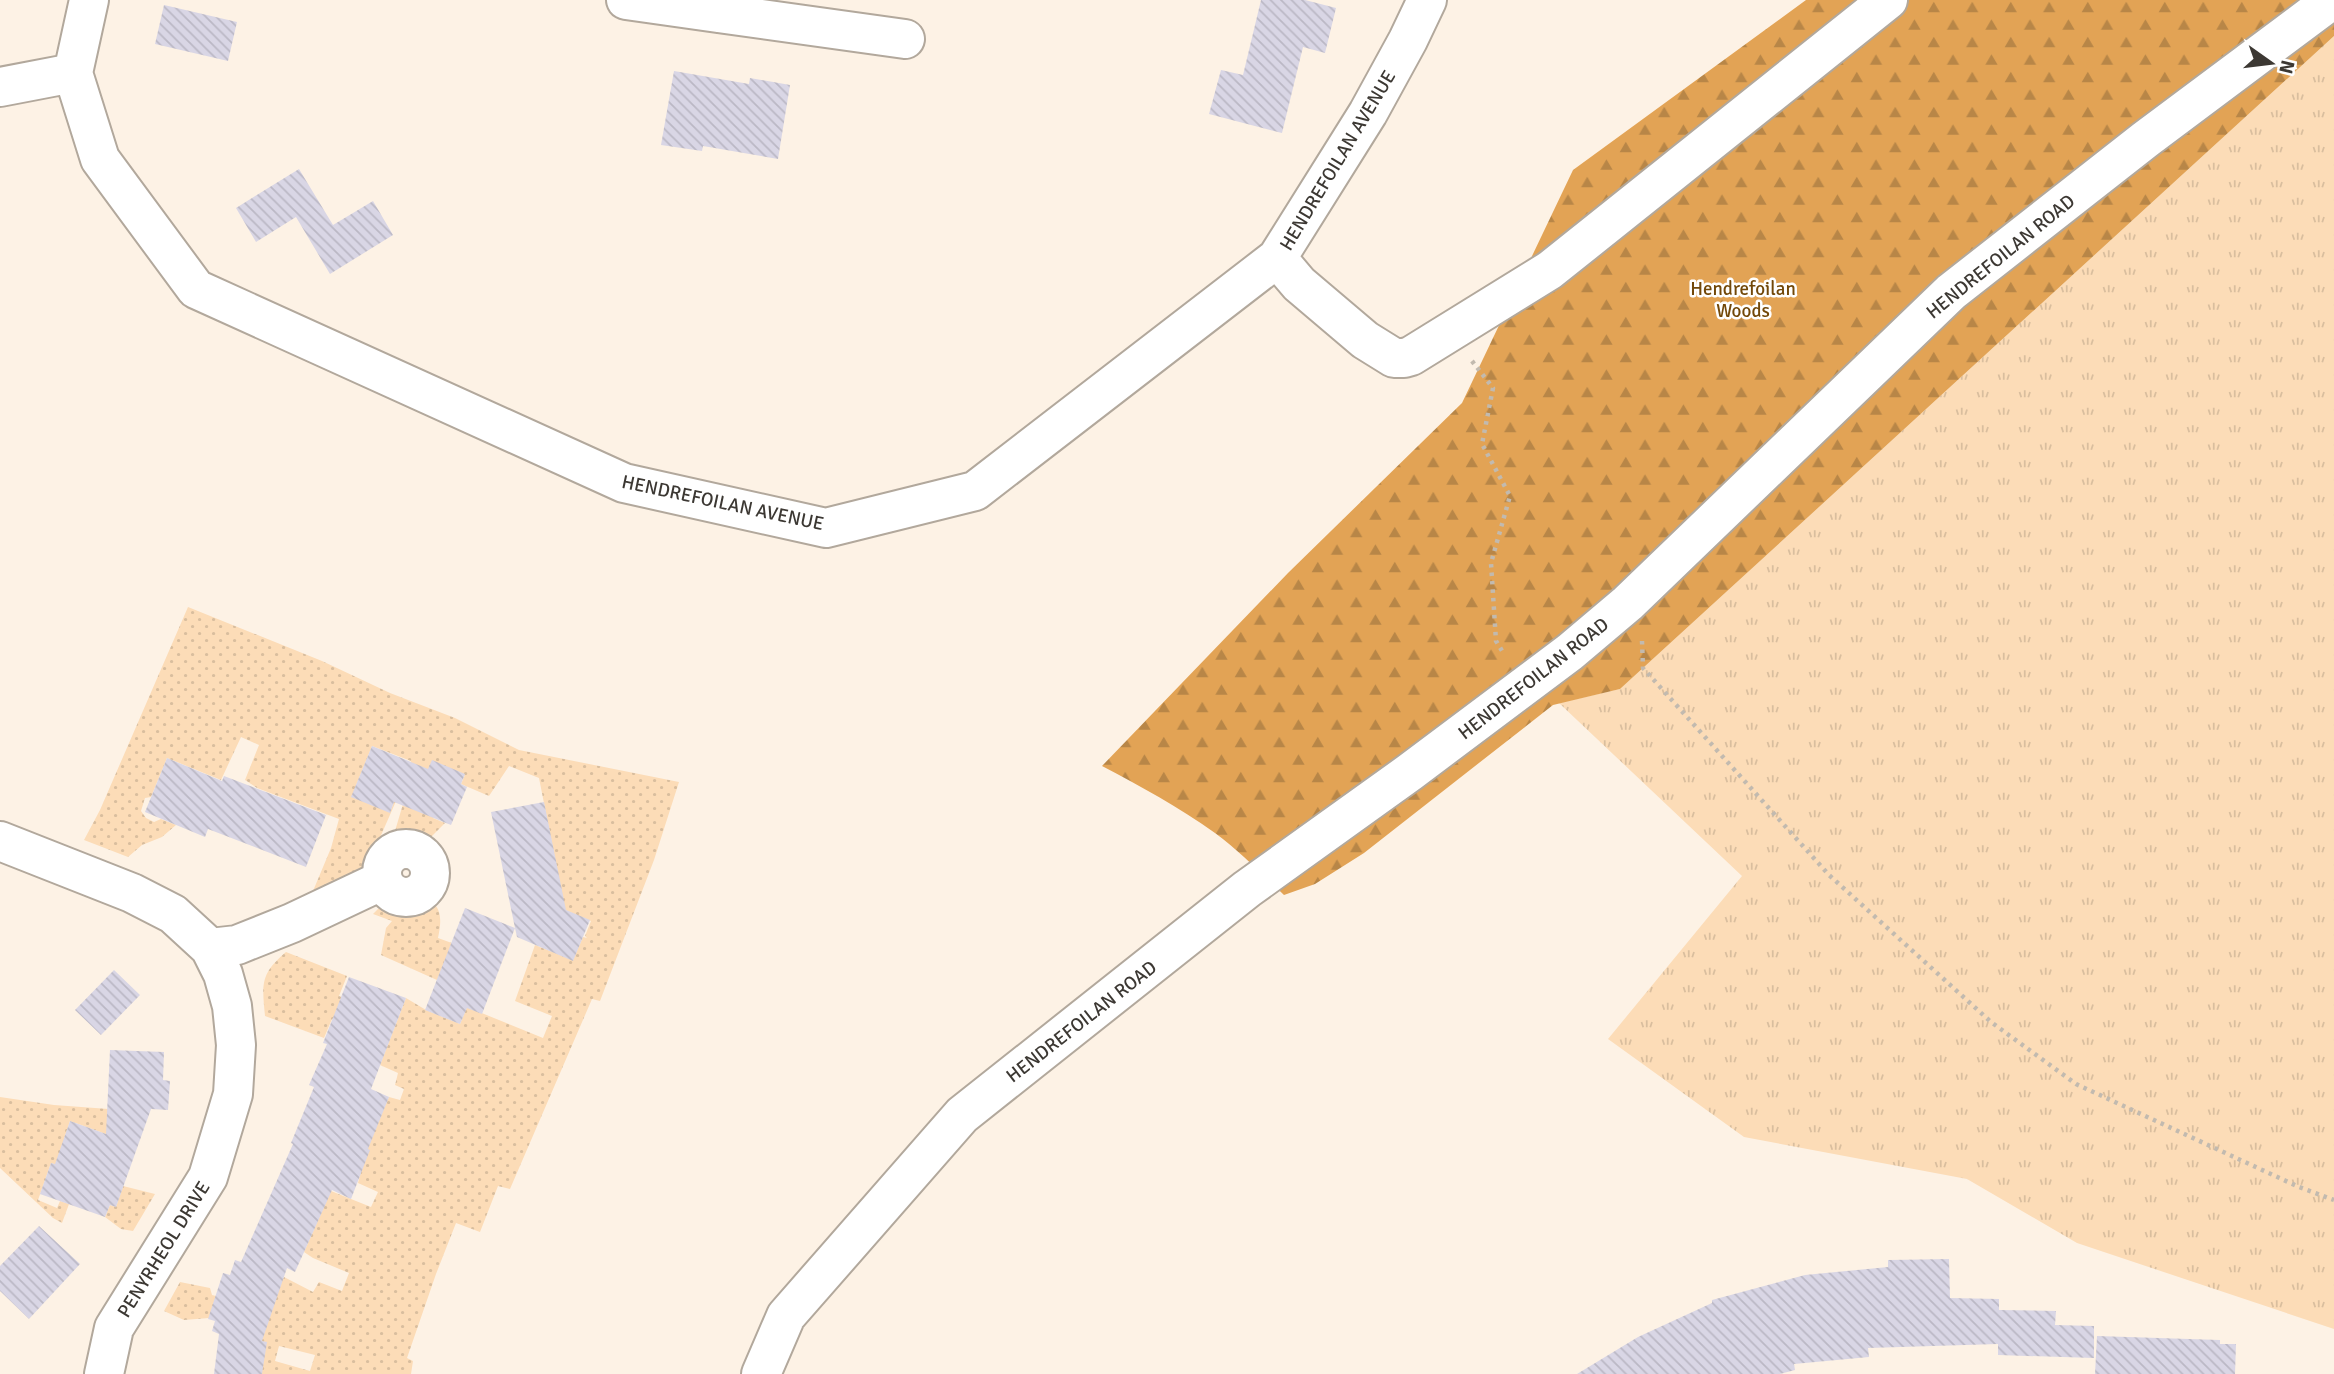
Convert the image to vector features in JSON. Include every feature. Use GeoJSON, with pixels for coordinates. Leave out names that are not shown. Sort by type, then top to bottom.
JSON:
{"type":"FeatureCollection","features":[{"type":"Feature","properties":{"kind":"street","name":"HENDREFOILAN AVENUE"},"geometry":{"type":"LineString","coordinates":[[89,0],[73,73],[100,159],[196,289],[624,483],[826,528],[975,491],[1277,258],[1368,113],[1427,0]]}},
{"type":"Feature","properties":{"kind":"street"},"geometry":{"type":"LineString","coordinates":[[626,0],[719,6],[905,39]]}},
{"type":"Feature","properties":{"kind":"street"},"geometry":{"type":"LineString","coordinates":[[1277,258],[1299,284],[1365,340],[1394,358],[1404,358],[1433,344],[1550,270],[1888,0]]}},
{"type":"Feature","properties":{"kind":"street","name":"HENDREFOILAN ROAD"},"geometry":{"type":"LineString","coordinates":[[761,1374],[786,1316],[962,1115],[1247,889],[1570,652],[1629,603],[1951,292],[2146,139],[2332,0]]}},
{"type":"Feature","properties":{"kind":"street"},"geometry":{"type":"LineString","coordinates":[[0,87],[73,73]]}},
{"type":"Feature","properties":{"kind":"street","name":"PENYRHEOL DRIVE"},"geometry":{"type":"LineString","coordinates":[[0,841],[132,893],[173,914],[210,948],[223,974],[232,1006],[236,1045],[233,1094],[208,1177],[114,1328],[104,1374]]}},
{"type":"Feature","properties":{"kind":"street"},"geometry":{"type":"LineString","coordinates":[[210,948],[237,945],[292,923],[383,880]]}},
{"type":"Feature","properties":{"kind":"path"},"geometry":{"type":"LineString","coordinates":[[1433,344],[1470,359],[1493,388],[1482,444],[1510,496],[1491,563],[1496,642],[1523,686]]}},
{"type":"Feature","properties":{"kind":"path"},"geometry":{"type":"LineString","coordinates":[[1629,603],[1642,628],[1643,668],[1829,875],[1990,1023],[2076,1084],[2299,1187],[2334,1200]]}},
{"type":"Feature","properties":{"kind":"green space","name":"Hendrefoilan Woods"},"geometry":{"type":"Polygon","coordinates":[[[1806,0],[2334,0],[2334,36],[1620,689],[1553,705],[1364,853],[1315,884],[1284,895],[1215,833],[1145,789],[1102,766],[1288,573],[1462,403],[1573,170],[1806,0]]]}},
{"type":"Feature","properties":{"kind":"green space"},"geometry":{"type":"Polygon","coordinates":[[[2334,36],[2334,1329],[2077,1243],[1967,1179],[1744,1137],[1608,1039],[1742,876],[1559,703],[1620,689],[2334,36]]]}},
{"type":"Feature","properties":{"kind":"green space"},"geometry":{"type":"Polygon","coordinates":[[[188,607],[455,718],[519,750],[679,782],[654,860],[600,1001],[592,999],[510,1189],[498,1186],[480,1232],[456,1223],[407,1358],[413,1361],[411,1374],[262,1374],[262,1371],[236,1367],[284,1277],[313,1292],[319,1282],[342,1291],[349,1273],[304,1252],[331,1191],[371,1207],[378,1192],[358,1183],[361,1171],[349,1141],[378,1122],[389,1097],[400,1100],[404,1089],[395,1085],[398,1073],[380,1065],[406,998],[426,1010],[460,1024],[467,1007],[543,1038],[552,1016],[515,1001],[535,945],[573,960],[583,937],[587,938],[585,936],[591,921],[553,905],[560,884],[539,778],[509,766],[489,796],[461,784],[465,775],[436,811],[433,818],[445,823],[428,840],[395,831],[407,776],[368,865],[313,891],[331,848],[339,819],[257,788],[245,780],[259,745],[241,737],[221,780],[167,758],[151,797],[145,798],[141,811],[146,818],[154,822],[161,819],[176,825],[162,837],[142,845],[128,857],[84,840],[100,810],[188,607]],[[372,746],[355,788],[390,812],[411,761],[372,746]],[[279,1346],[275,1361],[310,1371],[315,1355],[279,1346]]]}},
{"type":"Feature","properties":{"kind":"green space"},"geometry":{"type":"Polygon","coordinates":[[[430,900],[439,912],[438,938],[460,946],[437,980],[381,955],[386,928],[392,921],[373,914],[381,906],[401,911],[413,910],[430,900]]]}},
{"type":"Feature","properties":{"kind":"green space"},"geometry":{"type":"Polygon","coordinates":[[[286,952],[347,976],[339,996],[355,1002],[347,1024],[332,1019],[324,1038],[265,1016],[263,987],[267,973],[286,952]]]}},
{"type":"Feature","properties":{"kind":"green space"},"geometry":{"type":"Polygon","coordinates":[[[0,1097],[54,1105],[136,1111],[128,1142],[70,1121],[64,1139],[77,1144],[69,1169],[51,1163],[38,1200],[57,1208],[60,1201],[69,1204],[62,1223],[53,1218],[0,1168],[0,1097]]]}},
{"type":"Feature","properties":{"kind":"green space"},"geometry":{"type":"Polygon","coordinates":[[[123,1186],[155,1194],[133,1231],[121,1229],[105,1217],[110,1205],[116,1207],[123,1186]]]}},
{"type":"Feature","properties":{"kind":"green space"},"geometry":{"type":"Polygon","coordinates":[[[180,1282],[210,1288],[212,1295],[216,1296],[209,1318],[184,1320],[164,1311],[180,1282]]]}},
{"type":"Feature","properties":{"kind":"building"},"geometry":{"type":"Polygon","coordinates":[[[1261,0],[1305,0],[1336,8],[1325,53],[1303,47],[1282,133],[1209,114],[1221,70],[1243,75],[1261,0]]]}},
{"type":"Feature","properties":{"kind":"building"},"geometry":{"type":"Polygon","coordinates":[[[164,5],[237,22],[228,61],[155,44],[164,5]]]}},
{"type":"Feature","properties":{"kind":"building"},"geometry":{"type":"Polygon","coordinates":[[[674,71],[749,84],[750,78],[790,85],[778,159],[703,146],[702,151],[661,145],[674,71]]]}},
{"type":"Feature","properties":{"kind":"building"},"geometry":{"type":"Polygon","coordinates":[[[299,169],[333,225],[373,201],[393,235],[330,274],[296,217],[256,242],[236,208],[299,169]]]}},
{"type":"Feature","properties":{"kind":"building"},"geometry":{"type":"Polygon","coordinates":[[[372,746],[428,769],[432,760],[465,774],[461,784],[467,787],[451,825],[394,802],[390,813],[351,797],[372,746]]]}},
{"type":"Feature","properties":{"kind":"building"},"geometry":{"type":"Polygon","coordinates":[[[167,758],[222,781],[224,776],[326,815],[306,867],[208,829],[205,837],[145,812],[167,758]]]}},
{"type":"Feature","properties":{"kind":"building"},"geometry":{"type":"Polygon","coordinates":[[[544,802],[566,910],[590,920],[573,961],[517,937],[491,812],[544,802]]]}},
{"type":"Feature","properties":{"kind":"building"},"geometry":{"type":"Polygon","coordinates":[[[465,908],[515,928],[482,1014],[467,1008],[460,1024],[425,1010],[465,908]]]}},
{"type":"Feature","properties":{"kind":"building"},"geometry":{"type":"Polygon","coordinates":[[[114,970],[140,995],[101,1035],[75,1010],[114,970]]]}},
{"type":"Feature","properties":{"kind":"building"},"geometry":{"type":"Polygon","coordinates":[[[349,977],[406,998],[371,1089],[389,1097],[351,1199],[332,1190],[295,1272],[287,1268],[262,1341],[267,1342],[262,1374],[214,1374],[219,1334],[212,1331],[215,1321],[208,1319],[223,1273],[230,1275],[235,1260],[241,1262],[293,1144],[291,1143],[314,1087],[309,1085],[327,1044],[323,1043],[349,977]]]}},
{"type":"Feature","properties":{"kind":"building"},"geometry":{"type":"Polygon","coordinates":[[[110,1050],[164,1052],[163,1080],[170,1081],[168,1110],[151,1109],[116,1207],[110,1205],[105,1217],[40,1194],[51,1163],[55,1164],[70,1121],[106,1134],[110,1050]]]}},
{"type":"Feature","properties":{"kind":"building"},"geometry":{"type":"Polygon","coordinates":[[[39,1226],[80,1264],[29,1319],[0,1291],[0,1266],[39,1226]]]}},
{"type":"Feature","properties":{"kind":"building"},"geometry":{"type":"Polygon","coordinates":[[[1949,1259],[1950,1298],[1999,1299],[1999,1310],[2056,1311],[2055,1325],[2094,1326],[2094,1358],[1998,1355],[1998,1344],[1868,1348],[1869,1357],[1794,1364],[1795,1370],[1780,1374],[1577,1374],[1638,1337],[1712,1303],[1712,1300],[1805,1275],[1888,1267],[1888,1260],[1949,1259]]]}},
{"type":"Feature","properties":{"kind":"building"},"geometry":{"type":"Polygon","coordinates":[[[2097,1336],[2220,1340],[2220,1344],[2236,1344],[2235,1374],[2095,1374],[2097,1336]]]}}]}
